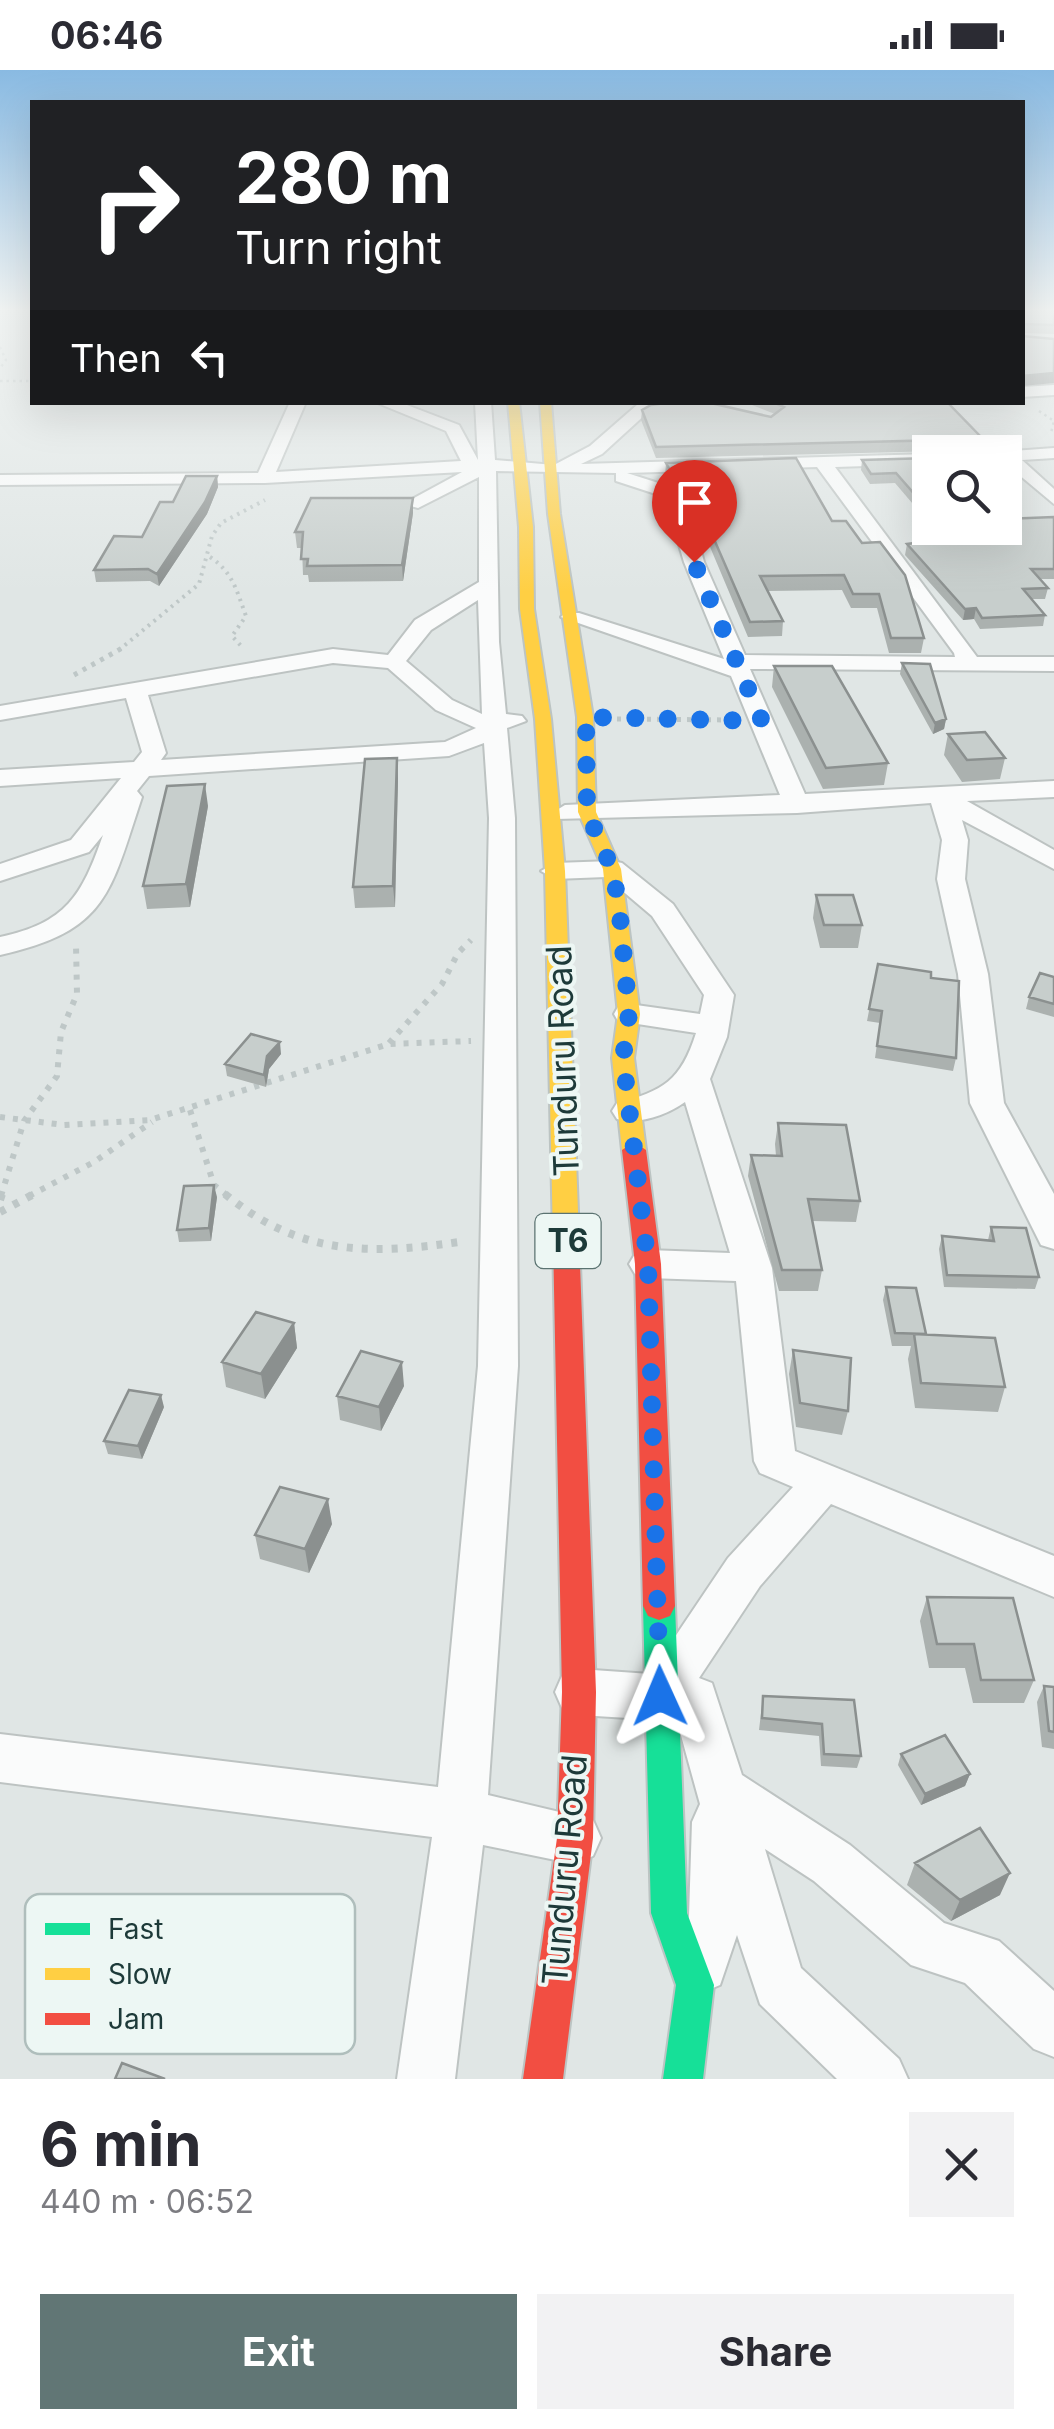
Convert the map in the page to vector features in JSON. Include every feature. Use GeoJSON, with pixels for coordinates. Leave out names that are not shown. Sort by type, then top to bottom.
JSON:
{"type":"FeatureCollection","features":[{"type":"Feature","properties":{"kind":"main road","name":"Tunduru Road"},"geometry":{"type":"LineString","coordinates":[[512,405],[494,466],[527,609],[543,719],[556,870],[579,1692],[575,1838],[542,2079]]}},
{"type":"Feature","properties":{"kind":"main road"},"geometry":{"type":"LineString","coordinates":[[545,405],[554,514],[586,717],[587,812],[612,869],[629,1014],[623,1058],[648,1264],[670,1912],[694,1985],[683,2079]]}},
{"type":"Feature","properties":{"kind":"street"},"geometry":{"type":"LineString","coordinates":[[265,478],[292,426],[297,405]]}},
{"type":"Feature","properties":{"kind":"street"},"geometry":{"type":"LineString","coordinates":[[391,405],[453,428],[494,466]]}},
{"type":"Feature","properties":{"kind":"street"},"geometry":{"type":"LineString","coordinates":[[426,2079],[461,1815],[498,1366],[502,931],[496,722],[488,642],[494,466],[484,405]]}},
{"type":"Feature","properties":{"kind":"street"},"geometry":{"type":"LineString","coordinates":[[553,470],[596,450],[642,408],[696,405]]}},
{"type":"Feature","properties":{"kind":"street"},"geometry":{"type":"LineString","coordinates":[[1022,455],[1054,453]]}},
{"type":"Feature","properties":{"kind":"street"},"geometry":{"type":"LineString","coordinates":[[0,480],[265,478],[494,466],[553,470],[912,460]]}},
{"type":"Feature","properties":{"kind":"street"},"geometry":{"type":"LineString","coordinates":[[822,464],[965,653],[968,664]]}},
{"type":"Feature","properties":{"kind":"street"},"geometry":{"type":"LineString","coordinates":[[412,504],[494,466]]}},
{"type":"Feature","properties":{"kind":"street"},"geometry":{"type":"LineString","coordinates":[[588,469],[671,492],[679,502],[694,562],[797,805]]}},
{"type":"Feature","properties":{"kind":"street"},"geometry":{"type":"LineString","coordinates":[[1022,470],[1054,499]]}},
{"type":"Feature","properties":{"kind":"street"},"geometry":{"type":"LineString","coordinates":[[394,662],[423,626],[489,585]]}},
{"type":"Feature","properties":{"kind":"street"},"geometry":{"type":"LineString","coordinates":[[572,617],[740,667],[1054,664]]}},
{"type":"Feature","properties":{"kind":"street"},"geometry":{"type":"LineString","coordinates":[[0,713],[332,656],[394,662],[444,705],[480,722],[543,719]]}},
{"type":"Feature","properties":{"kind":"street"},"geometry":{"type":"LineString","coordinates":[[0,873],[80,846],[154,753],[134,688]]}},
{"type":"Feature","properties":{"kind":"street"},"geometry":{"type":"LineString","coordinates":[[0,778],[448,749],[482,735],[496,722]]}},
{"type":"Feature","properties":{"kind":"street"},"geometry":{"type":"LineString","coordinates":[[0,946],[43,934],[76,918],[98,890],[139,771]]}},
{"type":"Feature","properties":{"kind":"street"},"geometry":{"type":"LineString","coordinates":[[550,814],[943,798],[1054,789]]}},
{"type":"Feature","properties":{"kind":"street"},"geometry":{"type":"LineString","coordinates":[[943,798],[1054,860]]}},
{"type":"Feature","properties":{"kind":"street"},"geometry":{"type":"LineString","coordinates":[[943,798],[955,840],[950,880],[974,974],[987,1103],[1046,1212],[1054,1236]]}},
{"type":"Feature","properties":{"kind":"street"},"geometry":{"type":"LineString","coordinates":[[556,870],[612,869],[663,910],[719,995],[694,1080],[660,1104],[629,1112]]}},
{"type":"Feature","properties":{"kind":"street"},"geometry":{"type":"LineString","coordinates":[[629,1014],[713,1026]]}},
{"type":"Feature","properties":{"kind":"street"},"geometry":{"type":"LineString","coordinates":[[501,1035],[562,1029]]}},
{"type":"Feature","properties":{"kind":"street"},"geometry":{"type":"LineString","coordinates":[[694,1080],[753,1268],[775,1461],[1054,1577]]}},
{"type":"Feature","properties":{"kind":"street"},"geometry":{"type":"LineString","coordinates":[[648,1264],[753,1268]]}},
{"type":"Feature","properties":{"kind":"street"},"geometry":{"type":"LineString","coordinates":[[660,1696],[744,1572],[824,1482]]}},
{"type":"Feature","properties":{"kind":"street"},"geometry":{"type":"LineString","coordinates":[[579,1692],[695,1699],[779,1986],[879,2079]]}},
{"type":"Feature","properties":{"kind":"street"},"geometry":{"type":"LineString","coordinates":[[0,1758],[461,1815],[575,1838]]}},
{"type":"Feature","properties":{"kind":"street"},"geometry":{"type":"LineString","coordinates":[[705,2079],[694,1985],[716,1916],[719,1788]]}},
{"type":"Feature","properties":{"kind":"street"},"geometry":{"type":"LineString","coordinates":[[719,1788],[832,1863],[930,1946],[980,1960],[1054,2029]]}},
{"type":"Feature","properties":{"kind":"path"},"geometry":{"type":"LineString","coordinates":[[29,708],[123,648],[199,584],[218,524],[262,502],[288,476]]}},
{"type":"Feature","properties":{"kind":"path"},"geometry":{"type":"LineString","coordinates":[[210,556],[228,567],[238,583],[246,616],[232,636],[261,667]]}},
{"type":"Feature","properties":{"kind":"path"},"geometry":{"type":"LineString","coordinates":[[586,717],[762,721]]}},
{"type":"Feature","properties":{"kind":"path"},"geometry":{"type":"LineString","coordinates":[[0,1200],[24,1122],[57,1076],[61,1032],[77,994],[76,918]]}},
{"type":"Feature","properties":{"kind":"path"},"geometry":{"type":"LineString","coordinates":[[389,1044],[442,984],[470,941],[502,931]]}},
{"type":"Feature","properties":{"kind":"path"},"geometry":{"type":"LineString","coordinates":[[0,1118],[101,1125],[158,1119],[389,1044],[501,1035]]}},
{"type":"Feature","properties":{"kind":"path"},"geometry":{"type":"LineString","coordinates":[[190,1110],[214,1185],[256,1219],[293,1239],[397,1251],[462,1241],[500,1241]]}},
{"type":"Feature","properties":{"kind":"path"},"geometry":{"type":"LineString","coordinates":[[0,1212],[94,1162],[158,1119]]}},
{"type":"Feature","properties":{"kind":"building"},"geometry":{"type":"Polygon","coordinates":[[[651,405],[719,405],[771,417],[784,407],[780,405],[950,405],[979,435],[912,435],[912,441],[656,447],[642,410],[651,405]]]}},
{"type":"Feature","properties":{"kind":"building"},"geometry":{"type":"Polygon","coordinates":[[[796,458],[832,521],[846,521],[862,543],[880,542],[905,575],[924,638],[891,638],[879,594],[853,594],[844,575],[760,576],[783,621],[750,622],[687,477],[670,470],[666,463],[796,458]]]}},
{"type":"Feature","properties":{"kind":"building"},"geometry":{"type":"Polygon","coordinates":[[[912,459],[912,491],[896,473],[871,474],[862,460],[912,459]]]}},
{"type":"Feature","properties":{"kind":"building"},"geometry":{"type":"Polygon","coordinates":[[[186,476],[217,476],[205,502],[157,574],[148,569],[94,570],[114,536],[142,537],[160,502],[173,502],[186,476]]]}},
{"type":"Feature","properties":{"kind":"building"},"geometry":{"type":"Polygon","coordinates":[[[311,498],[413,498],[402,565],[307,566],[308,559],[301,559],[303,532],[295,532],[311,498]]]}},
{"type":"Feature","properties":{"kind":"building"},"geometry":{"type":"Polygon","coordinates":[[[1054,517],[1054,569],[1031,569],[1048,588],[1023,589],[1045,615],[982,618],[976,608],[965,609],[907,544],[1022,545],[1022,518],[1054,517]]]}},
{"type":"Feature","properties":{"kind":"building"},"geometry":{"type":"Polygon","coordinates":[[[902,663],[930,664],[946,719],[935,723],[902,663]]]}},
{"type":"Feature","properties":{"kind":"building"},"geometry":{"type":"Polygon","coordinates":[[[774,666],[832,666],[888,763],[826,768],[774,666]]]}},
{"type":"Feature","properties":{"kind":"building"},"geometry":{"type":"Polygon","coordinates":[[[985,732],[1005,758],[967,760],[948,734],[985,732]]]}},
{"type":"Feature","properties":{"kind":"building"},"geometry":{"type":"Polygon","coordinates":[[[397,758],[393,886],[353,887],[365,759],[397,758]]]}},
{"type":"Feature","properties":{"kind":"building"},"geometry":{"type":"Polygon","coordinates":[[[205,784],[186,884],[143,886],[167,786],[205,784]]]}},
{"type":"Feature","properties":{"kind":"building"},"geometry":{"type":"Polygon","coordinates":[[[816,895],[853,895],[862,925],[824,925],[816,895]]]}},
{"type":"Feature","properties":{"kind":"building"},"geometry":{"type":"Polygon","coordinates":[[[878,964],[931,972],[931,978],[959,981],[956,1058],[877,1046],[882,1011],[869,1009],[878,964]]]}},
{"type":"Feature","properties":{"kind":"building"},"geometry":{"type":"Polygon","coordinates":[[[1040,973],[1054,977],[1054,1004],[1029,997],[1040,973]]]}},
{"type":"Feature","properties":{"kind":"building"},"geometry":{"type":"Polygon","coordinates":[[[251,1034],[280,1042],[267,1056],[264,1075],[225,1064],[251,1034]]]}},
{"type":"Feature","properties":{"kind":"building"},"geometry":{"type":"Polygon","coordinates":[[[778,1123],[846,1125],[860,1201],[808,1199],[822,1270],[782,1270],[751,1155],[782,1156],[778,1123]]]}},
{"type":"Feature","properties":{"kind":"building"},"geometry":{"type":"Polygon","coordinates":[[[214,1185],[209,1228],[177,1230],[184,1186],[214,1185]]]}},
{"type":"Feature","properties":{"kind":"building"},"geometry":{"type":"Polygon","coordinates":[[[991,1227],[1026,1228],[1039,1277],[947,1275],[942,1236],[994,1241],[991,1227]]]}},
{"type":"Feature","properties":{"kind":"building"},"geometry":{"type":"Polygon","coordinates":[[[886,1287],[916,1288],[926,1334],[895,1333],[886,1287]]]}},
{"type":"Feature","properties":{"kind":"building"},"geometry":{"type":"Polygon","coordinates":[[[256,1312],[294,1323],[261,1374],[222,1362],[256,1312]]]}},
{"type":"Feature","properties":{"kind":"building"},"geometry":{"type":"Polygon","coordinates":[[[914,1334],[995,1338],[1005,1387],[921,1383],[914,1334]]]}},
{"type":"Feature","properties":{"kind":"building"},"geometry":{"type":"Polygon","coordinates":[[[793,1350],[851,1358],[848,1411],[800,1403],[793,1350]]]}},
{"type":"Feature","properties":{"kind":"building"},"geometry":{"type":"Polygon","coordinates":[[[361,1351],[402,1362],[379,1407],[337,1396],[361,1351]]]}},
{"type":"Feature","properties":{"kind":"building"},"geometry":{"type":"Polygon","coordinates":[[[129,1390],[161,1395],[138,1446],[104,1441],[129,1390]]]}},
{"type":"Feature","properties":{"kind":"building"},"geometry":{"type":"Polygon","coordinates":[[[280,1487],[328,1499],[305,1549],[255,1535],[280,1487]]]}},
{"type":"Feature","properties":{"kind":"building"},"geometry":{"type":"Polygon","coordinates":[[[927,1597],[1013,1598],[1034,1680],[981,1680],[974,1644],[937,1644],[927,1597]]]}},
{"type":"Feature","properties":{"kind":"building"},"geometry":{"type":"Polygon","coordinates":[[[1044,1686],[1054,1687],[1054,1732],[1049,1731],[1044,1686]]]}},
{"type":"Feature","properties":{"kind":"building"},"geometry":{"type":"Polygon","coordinates":[[[763,1696],[854,1700],[861,1756],[824,1754],[822,1724],[762,1718],[763,1696]]]}},
{"type":"Feature","properties":{"kind":"building"},"geometry":{"type":"Polygon","coordinates":[[[945,1735],[970,1774],[925,1794],[901,1754],[945,1735]]]}},
{"type":"Feature","properties":{"kind":"building"},"geometry":{"type":"Polygon","coordinates":[[[980,1828],[1010,1873],[960,1900],[915,1863],[980,1828]]]}},
{"type":"Feature","properties":{"kind":"building"},"geometry":{"type":"Polygon","coordinates":[[[122,2063],[165,2079],[115,2079],[122,2063]]]}},
{"type":"Feature","properties":{"kind":"traffic: fast"},"geometry":{"type":"LineString","coordinates":[[659,1606],[669,1913],[695,1985],[683,2079]]}},
{"type":"Feature","properties":{"kind":"traffic: slow"},"geometry":{"type":"LineString","coordinates":[[513,405],[526,527],[527,609],[543,719],[555,871],[566,1238]]}},
{"type":"Feature","properties":{"kind":"traffic: slow"},"geometry":{"type":"LineString","coordinates":[[545,405],[554,514],[585,717],[587,812],[612,869],[629,1014],[623,1058],[634,1150]]}},
{"type":"Feature","properties":{"kind":"traffic: jam"},"geometry":{"type":"LineString","coordinates":[[634,1150],[648,1264],[659,1606]]}},
{"type":"Feature","properties":{"kind":"traffic: jam"},"geometry":{"type":"LineString","coordinates":[[543,2079],[575,1838],[579,1692],[566,1238]]}},
{"type":"Feature","properties":{"kind":"route"},"geometry":{"type":"LineString","coordinates":[[660,1696],[648,1264],[623,1058],[629,1014],[619,905],[612,869],[587,812],[586,717],[762,721],[742,682],[739,662],[694,562]]}}]}
